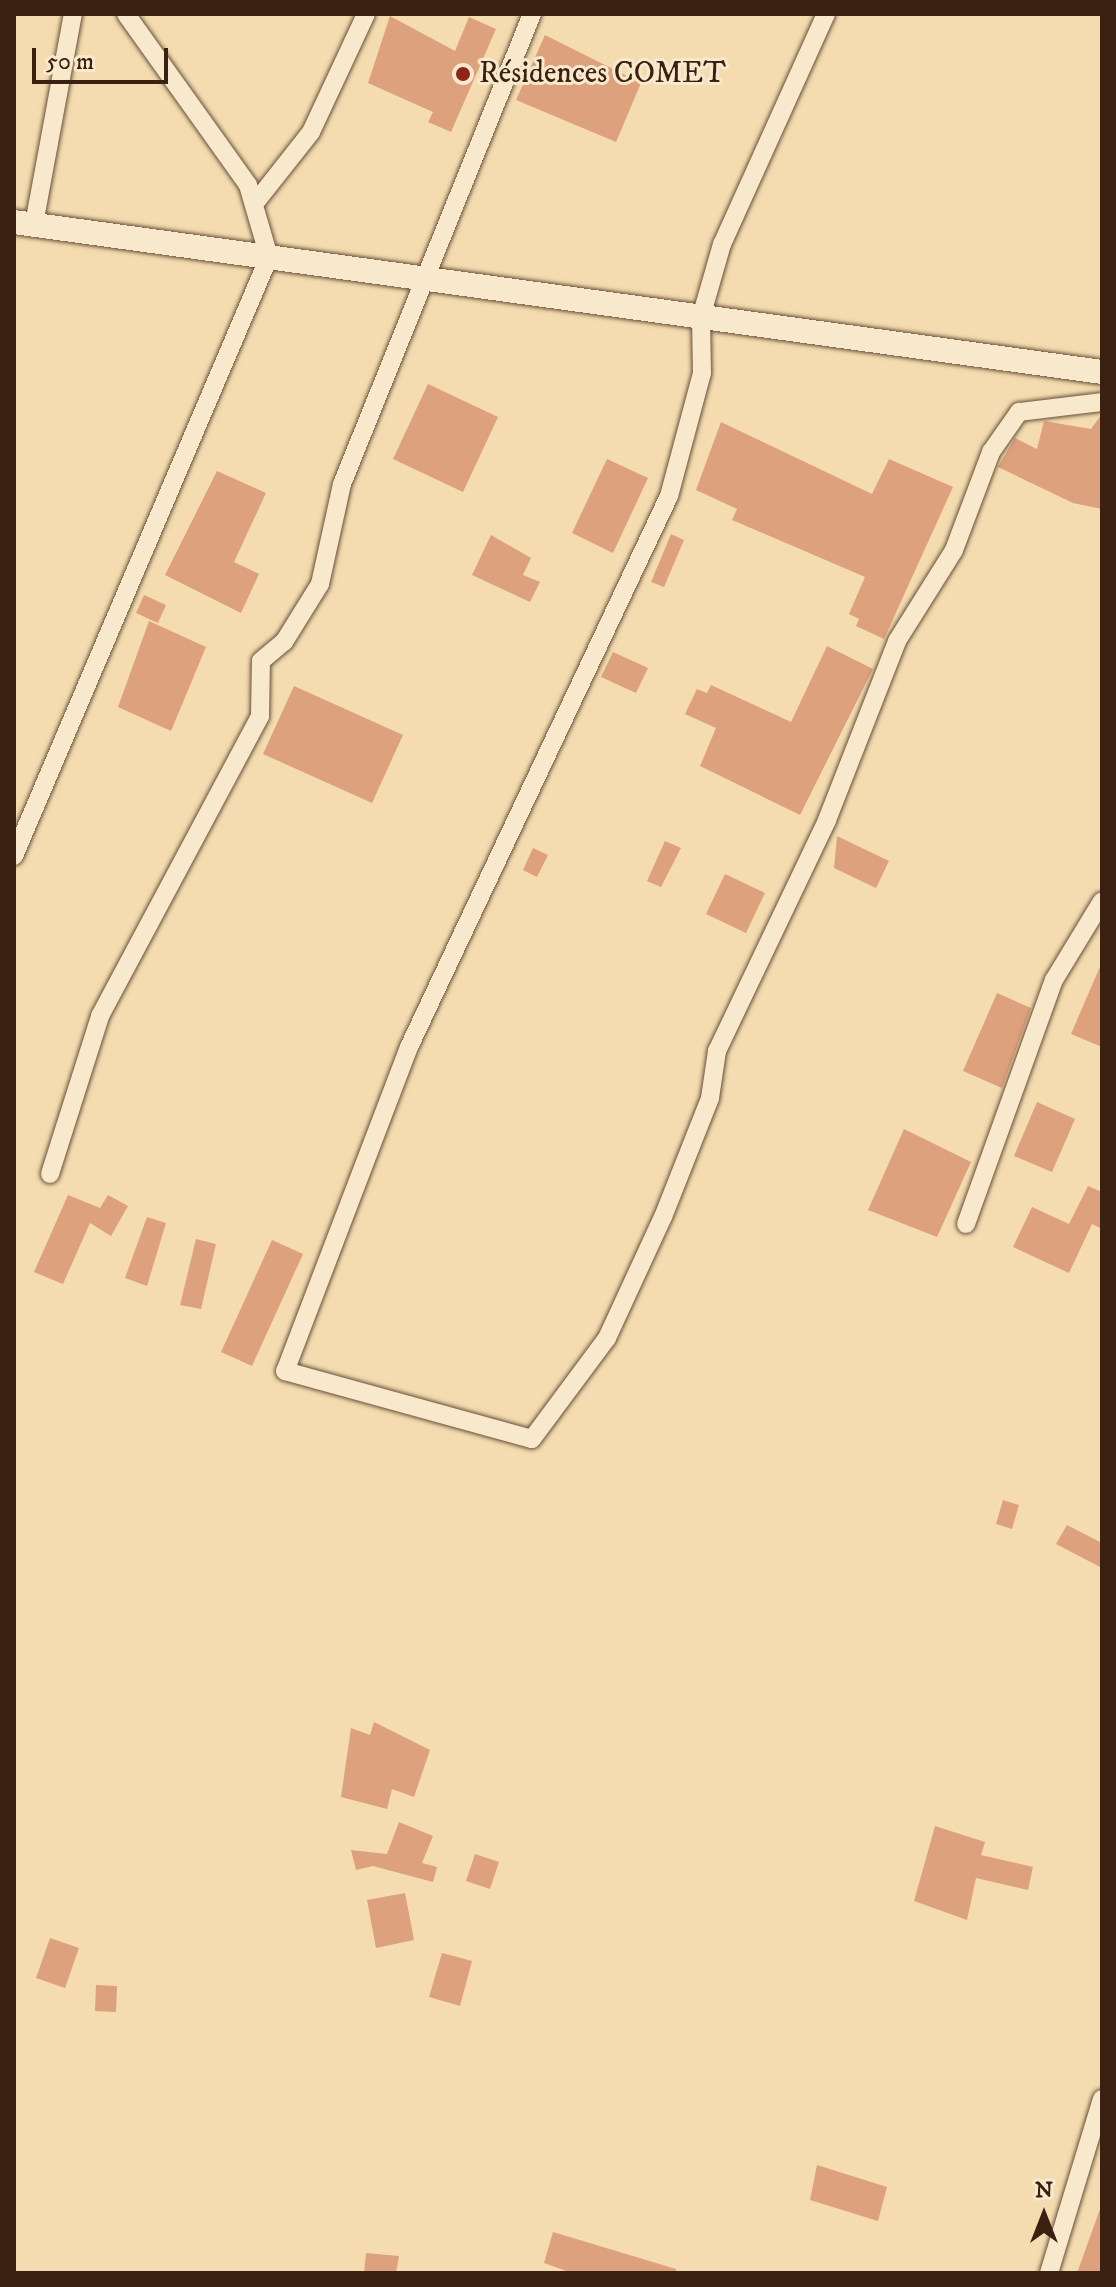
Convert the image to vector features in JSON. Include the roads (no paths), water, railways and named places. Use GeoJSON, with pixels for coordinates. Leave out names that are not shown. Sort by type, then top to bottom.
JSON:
{"type":"FeatureCollection","features":[{"type":"Feature","properties":{"kind":"street"},"geometry":{"type":"LineString","coordinates":[[73,14],[24,223],[1102,372]]}},
{"type":"Feature","properties":{"kind":"street"},"geometry":{"type":"LineString","coordinates":[[14,856],[269,257],[255,203],[126,14]]}},
{"type":"Feature","properties":{"kind":"street"},"geometry":{"type":"LineString","coordinates":[[255,203],[311,132],[366,14]]}},
{"type":"Feature","properties":{"kind":"street"},"geometry":{"type":"LineString","coordinates":[[50,1174],[100,1016],[260,716],[261,661],[284,642],[320,584],[342,484],[420,278],[532,14]]}},
{"type":"Feature","properties":{"kind":"street"},"geometry":{"type":"LineString","coordinates":[[826,14],[722,244],[701,317],[702,373],[669,496],[409,1047],[285,1371],[532,1439],[607,1338],[710,1098],[717,1051],[827,820],[897,641],[954,550],[991,452],[1019,412],[1102,402]]}},
{"type":"Feature","properties":{"kind":"street"},"geometry":{"type":"LineString","coordinates":[[966,1224],[1054,980],[1102,901]]}},
{"type":"Feature","properties":{"kind":"street"},"geometry":{"type":"LineString","coordinates":[[1049,2273],[1102,2099]]}},
{"type":"Feature","properties":{"kind":"place","name":"Résidences COMET"},"geometry":{"type":"Point","coordinates":[463,74]}}]}
